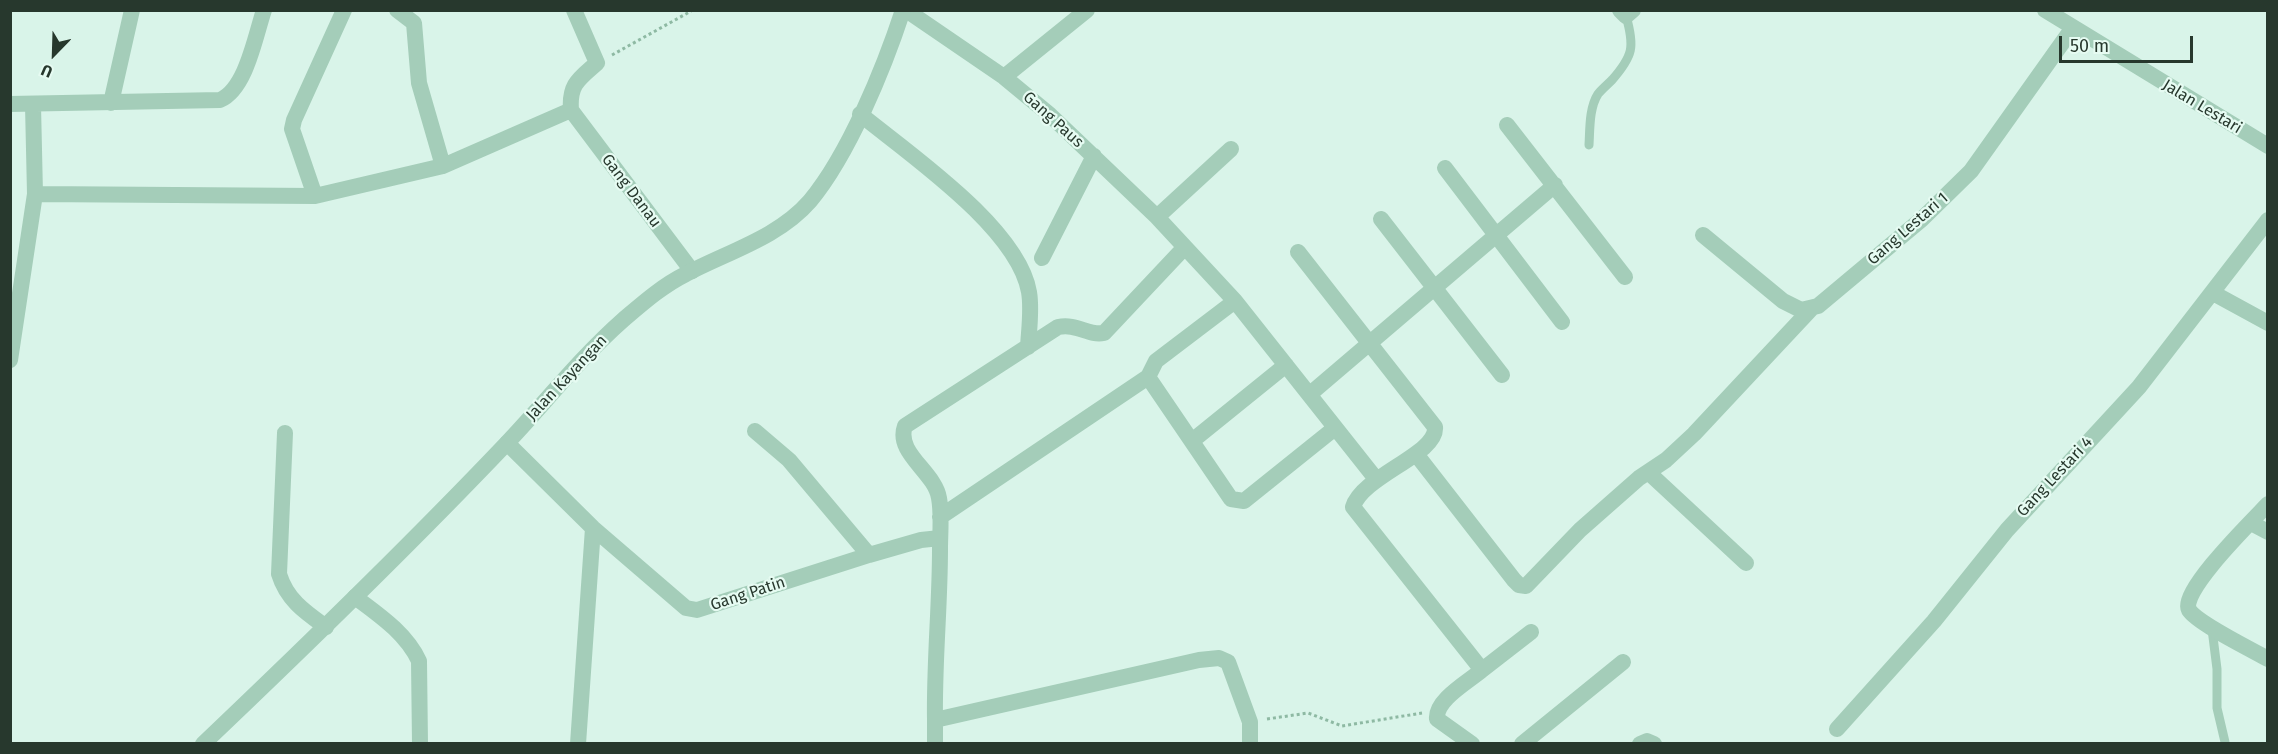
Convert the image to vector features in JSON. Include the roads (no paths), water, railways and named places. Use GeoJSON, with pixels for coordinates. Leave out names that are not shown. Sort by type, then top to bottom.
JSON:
{"type":"FeatureCollection","features":[{"type":"Feature","properties":{"kind":"street"},"geometry":{"type":"LineString","coordinates":[[111,103],[132,10]]}},
{"type":"Feature","properties":{"kind":"street"},"geometry":{"type":"LineString","coordinates":[[10,104],[220,100],[228,97],[239,85],[264,10]]}},
{"type":"Feature","properties":{"kind":"street"},"geometry":{"type":"LineString","coordinates":[[315,196],[292,129],[344,10]]}},
{"type":"Feature","properties":{"kind":"street"},"geometry":{"type":"LineString","coordinates":[[397,10],[414,23],[419,83],[443,165]]}},
{"type":"Feature","properties":{"kind":"street"},"geometry":{"type":"LineString","coordinates":[[35,194],[315,196],[443,165],[571,110],[571,91],[597,63],[574,10]]}},
{"type":"Feature","properties":{"kind":"street","name":"Gang Paus"},"geometry":{"type":"LineString","coordinates":[[905,10],[1004,77],[1094,156],[1157,217],[1235,301],[1311,394],[1376,479]]}},
{"type":"Feature","properties":{"kind":"street","name":"Jalan Kayangan"},"geometry":{"type":"LineString","coordinates":[[203,744],[326,627],[507,443],[587,353],[654,293],[692,271],[757,240],[799,211],[829,174],[860,114],[905,10]]}},
{"type":"Feature","properties":{"kind":"street"},"geometry":{"type":"LineString","coordinates":[[1004,77],[1087,10]]}},
{"type":"Feature","properties":{"kind":"street","name":"Jalan Lestari"},"geometry":{"type":"LineString","coordinates":[[2045,10],[2072,29],[2268,146]]}},
{"type":"Feature","properties":{"kind":"street","name":"Gang Lestari 1"},"geometry":{"type":"LineString","coordinates":[[1416,454],[1522,586],[1580,530],[1648,472],[1666,460],[1694,434],[1810,309],[1922,219],[1971,171],[2072,29]]}},
{"type":"Feature","properties":{"kind":"street"},"geometry":{"type":"LineString","coordinates":[[10,360],[35,194],[33,105]]}},
{"type":"Feature","properties":{"kind":"street","name":"Gang Danau"},"geometry":{"type":"LineString","coordinates":[[571,110],[692,271]]}},
{"type":"Feature","properties":{"kind":"street"},"geometry":{"type":"LineString","coordinates":[[860,114],[980,214],[1016,260],[1029,292],[1028,347]]}},
{"type":"Feature","properties":{"kind":"street"},"geometry":{"type":"LineString","coordinates":[[1507,125],[1625,277]]}},
{"type":"Feature","properties":{"kind":"street"},"geometry":{"type":"LineString","coordinates":[[1157,217],[1231,149]]}},
{"type":"Feature","properties":{"kind":"street"},"geometry":{"type":"LineString","coordinates":[[1042,258],[1094,156]]}},
{"type":"Feature","properties":{"kind":"street"},"geometry":{"type":"LineString","coordinates":[[1445,168],[1562,322]]}},
{"type":"Feature","properties":{"kind":"street"},"geometry":{"type":"LineString","coordinates":[[1311,394],[1555,185]]}},
{"type":"Feature","properties":{"kind":"street"},"geometry":{"type":"LineString","coordinates":[[1381,219],[1502,375]]}},
{"type":"Feature","properties":{"kind":"street","name":"Gang Lestari 4"},"geometry":{"type":"LineString","coordinates":[[1837,729],[1934,621],[2007,530],[2139,387],[2268,220]]}},
{"type":"Feature","properties":{"kind":"street"},"geometry":{"type":"LineString","coordinates":[[1703,235],[1783,302],[1801,310],[1810,309]]}},
{"type":"Feature","properties":{"kind":"street"},"geometry":{"type":"LineString","coordinates":[[935,744],[939,497],[934,483],[907,449],[903,435],[905,426],[1058,327],[1068,325],[1094,334],[1104,333],[1184,248]]}},
{"type":"Feature","properties":{"kind":"street"},"geometry":{"type":"LineString","coordinates":[[1298,252],[1435,427],[1434,435],[1416,454],[1376,479],[1356,499],[1354,510],[1482,670]]}},
{"type":"Feature","properties":{"kind":"street"},"geometry":{"type":"LineString","coordinates":[[2213,293],[2268,323]]}},
{"type":"Feature","properties":{"kind":"street"},"geometry":{"type":"LineString","coordinates":[[940,517],[1148,377],[1156,361],[1235,301]]}},
{"type":"Feature","properties":{"kind":"street"},"geometry":{"type":"LineString","coordinates":[[1192,441],[1286,365]]}},
{"type":"Feature","properties":{"kind":"street"},"geometry":{"type":"LineString","coordinates":[[1148,377],[1231,499],[1240,502],[1335,428]]}},
{"type":"Feature","properties":{"kind":"street"},"geometry":{"type":"LineString","coordinates":[[754,431],[789,460],[869,555]]}},
{"type":"Feature","properties":{"kind":"street"},"geometry":{"type":"LineString","coordinates":[[285,433],[279,574],[283,587],[291,598],[326,627]]}},
{"type":"Feature","properties":{"kind":"street","name":"Gang Patin"},"geometry":{"type":"LineString","coordinates":[[507,443],[593,528],[674,601],[686,608],[697,610],[869,555],[921,540],[940,538]]}},
{"type":"Feature","properties":{"kind":"street"},"geometry":{"type":"LineString","coordinates":[[1648,472],[1746,563]]}},
{"type":"Feature","properties":{"kind":"street"},"geometry":{"type":"LineString","coordinates":[[2268,504],[2190,593],[2189,610],[2211,627],[2268,659]]}},
{"type":"Feature","properties":{"kind":"street"},"geometry":{"type":"LineString","coordinates":[[2251,523],[2268,532]]}},
{"type":"Feature","properties":{"kind":"street"},"geometry":{"type":"LineString","coordinates":[[578,744],[593,528]]}},
{"type":"Feature","properties":{"kind":"street"},"geometry":{"type":"LineString","coordinates":[[355,597],[390,624],[413,648],[418,661],[420,744]]}},
{"type":"Feature","properties":{"kind":"street"},"geometry":{"type":"LineString","coordinates":[[1472,744],[1437,719],[1437,710],[1482,670],[1531,632]]}},
{"type":"Feature","properties":{"kind":"street"},"geometry":{"type":"LineString","coordinates":[[935,720],[1199,660],[1220,658],[1228,662],[1250,722],[1250,744]]}},
{"type":"Feature","properties":{"kind":"street"},"geometry":{"type":"LineString","coordinates":[[1522,744],[1623,662]]}},
{"type":"Feature","properties":{"kind":"street"},"geometry":{"type":"LineString","coordinates":[[1640,744],[1647,741],[1654,744]]}},
{"type":"Feature","properties":{"kind":"lane"},"geometry":{"type":"LineString","coordinates":[[1589,145],[1595,101],[1599,93],[1623,67],[1632,49],[1632,36],[1626,12]]}},
{"type":"Feature","properties":{"kind":"lane"},"geometry":{"type":"LineString","coordinates":[[2211,627],[2217,669],[2217,708],[2225,742]]}}]}
